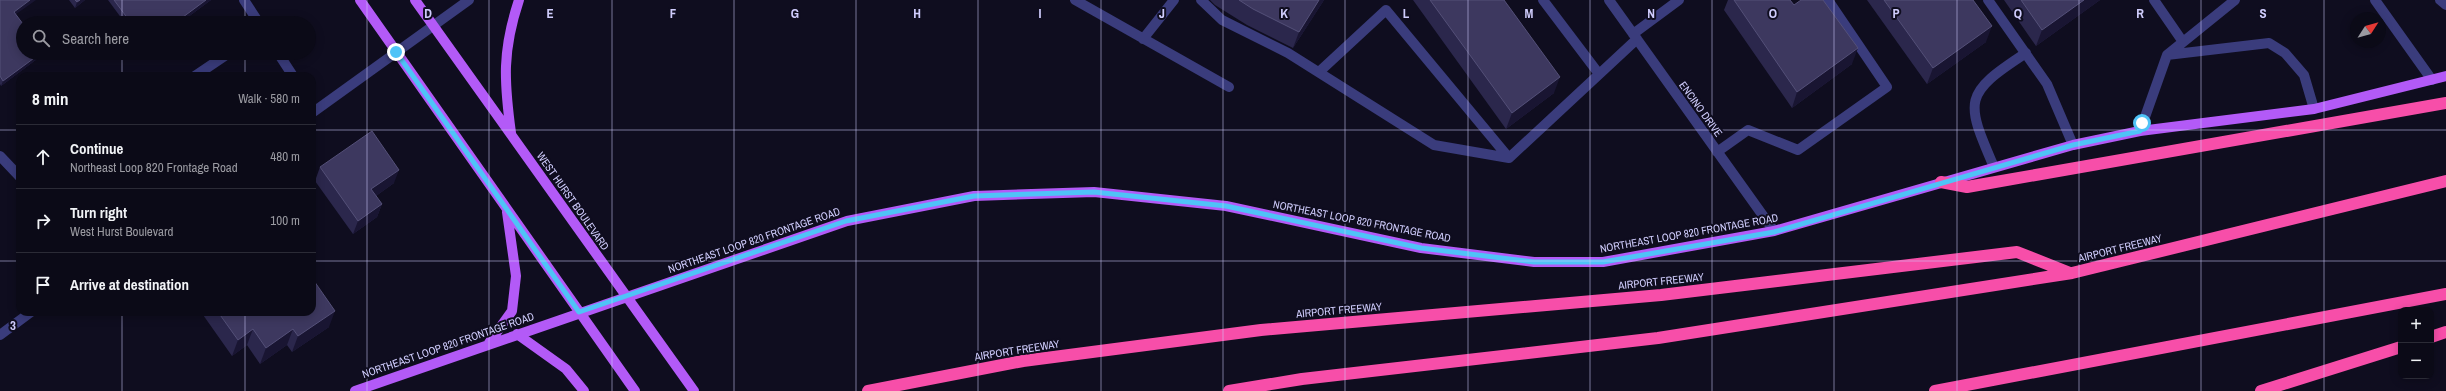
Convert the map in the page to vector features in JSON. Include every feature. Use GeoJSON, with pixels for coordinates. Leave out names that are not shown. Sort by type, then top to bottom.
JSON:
{"type":"FeatureCollection","features":[{"type":"Feature","properties":{"kind":"highway"},"geometry":{"type":"LineString","coordinates":[[1941,182],[1967,187],[2446,104]]}},
{"type":"Feature","properties":{"kind":"highway","name":"AIRPORT FREEWAY"},"geometry":{"type":"LineString","coordinates":[[868,391],[1023,361],[1254,331],[1662,295],[2017,252],[2072,273],[2446,181]]}},
{"type":"Feature","properties":{"kind":"highway"},"geometry":{"type":"LineString","coordinates":[[1229,391],[1302,379],[1658,338],[2072,273]]}},
{"type":"Feature","properties":{"kind":"highway"},"geometry":{"type":"LineString","coordinates":[[1935,391],[2446,294]]}},
{"type":"Feature","properties":{"kind":"highway"},"geometry":{"type":"LineString","coordinates":[[2434,336],[2446,332]]}},
{"type":"Feature","properties":{"kind":"highway"},"geometry":{"type":"LineString","coordinates":[[2261,391],[2398,348]]}},
{"type":"Feature","properties":{"kind":"main road"},"geometry":{"type":"LineString","coordinates":[[360,0],[635,391]]}},
{"type":"Feature","properties":{"kind":"main road","name":"WEST HURST BOULEVARD"},"geometry":{"type":"LineString","coordinates":[[415,0],[694,391]]}},
{"type":"Feature","properties":{"kind":"main road"},"geometry":{"type":"LineString","coordinates":[[511,135],[505,89],[505,67],[508,31],[519,0]]}},
{"type":"Feature","properties":{"kind":"main road","name":"NORTHEAST LOOP 820 FRONTAGE ROAD"},"geometry":{"type":"LineString","coordinates":[[355,391],[489,343],[846,221],[974,196],[1094,192],[1226,206],[1421,248],[1534,262],[1603,262],[1774,232],[1941,182],[2073,145],[2140,131],[2314,109],[2446,76]]}},
{"type":"Feature","properties":{"kind":"main road"},"geometry":{"type":"LineString","coordinates":[[489,343],[512,311],[516,276],[507,210]]}},
{"type":"Feature","properties":{"kind":"main road"},"geometry":{"type":"LineString","coordinates":[[517,334],[566,369],[584,391]]}},
{"type":"Feature","properties":{"kind":"street"},"geometry":{"type":"LineString","coordinates":[[244,0],[254,16]]}},
{"type":"Feature","properties":{"kind":"street"},"geometry":{"type":"LineString","coordinates":[[316,108],[469,0]]}},
{"type":"Feature","properties":{"kind":"street"},"geometry":{"type":"LineString","coordinates":[[1075,0],[1229,87]]}},
{"type":"Feature","properties":{"kind":"street"},"geometry":{"type":"LineString","coordinates":[[1143,39],[1174,0]]}},
{"type":"Feature","properties":{"kind":"street"},"geometry":{"type":"LineString","coordinates":[[1201,0],[1222,20],[1288,53],[1434,145],[1509,158]]}},
{"type":"Feature","properties":{"kind":"street"},"geometry":{"type":"LineString","coordinates":[[1543,0],[1599,74]]}},
{"type":"Feature","properties":{"kind":"street","name":"ENCINO DRIVE"},"geometry":{"type":"LineString","coordinates":[[1609,0],[1774,232]]}},
{"type":"Feature","properties":{"kind":"street"},"geometry":{"type":"LineString","coordinates":[[1509,158],[1599,74],[1635,36],[1680,0]]}},
{"type":"Feature","properties":{"kind":"street"},"geometry":{"type":"LineString","coordinates":[[1717,152],[1748,130],[1798,150],[1887,87],[1828,0]]}},
{"type":"Feature","properties":{"kind":"street"},"geometry":{"type":"LineString","coordinates":[[1988,0],[2047,84],[2073,145]]}},
{"type":"Feature","properties":{"kind":"street"},"geometry":{"type":"LineString","coordinates":[[2154,0],[2183,42]]}},
{"type":"Feature","properties":{"kind":"street"},"geometry":{"type":"LineString","coordinates":[[2140,131],[2168,56],[2235,0]]}},
{"type":"Feature","properties":{"kind":"street"},"geometry":{"type":"LineString","coordinates":[[2375,0],[2432,80]]}},
{"type":"Feature","properties":{"kind":"street"},"geometry":{"type":"LineString","coordinates":[[2440,0],[2446,5]]}},
{"type":"Feature","properties":{"kind":"street"},"geometry":{"type":"LineString","coordinates":[[1319,72],[1386,10],[1509,158]]}},
{"type":"Feature","properties":{"kind":"street"},"geometry":{"type":"LineString","coordinates":[[2168,56],[2269,43],[2285,53],[2304,74],[2314,109]]}},
{"type":"Feature","properties":{"kind":"street"},"geometry":{"type":"LineString","coordinates":[[1994,167],[1977,129],[1973,104],[1982,86],[1998,72],[2026,53]]}},
{"type":"Feature","properties":{"kind":"street"},"geometry":{"type":"LineString","coordinates":[[201,72],[219,60]]}},
{"type":"Feature","properties":{"kind":"street"},"geometry":{"type":"LineString","coordinates":[[283,60],[290,72]]}},
{"type":"Feature","properties":{"kind":"street"},"geometry":{"type":"LineString","coordinates":[[0,156],[16,173]]}},
{"type":"Feature","properties":{"kind":"street"},"geometry":{"type":"LineString","coordinates":[[0,335],[26,316]]}},
{"type":"Feature","properties":{"kind":"building"},"geometry":{"type":"Polygon","coordinates":[[[0,0],[30,0],[14,12],[17,16],[16,60],[32,60],[3,81],[0,76],[0,0]]]}},
{"type":"Feature","properties":{"kind":"building"},"geometry":{"type":"Polygon","coordinates":[[[114,0],[206,0],[184,16],[126,16],[114,0]]]}},
{"type":"Feature","properties":{"kind":"building"},"geometry":{"type":"Polygon","coordinates":[[[1239,0],[1319,0],[1299,32],[1253,9],[1239,0]]]}},
{"type":"Feature","properties":{"kind":"building"},"geometry":{"type":"Polygon","coordinates":[[[1430,0],[1504,0],[1560,77],[1512,113],[1430,0]]]}},
{"type":"Feature","properties":{"kind":"building"},"geometry":{"type":"Polygon","coordinates":[[[1734,0],[1790,0],[1794,5],[1801,0],[1823,0],[1858,48],[1797,92],[1734,0]]]}},
{"type":"Feature","properties":{"kind":"building"},"geometry":{"type":"Polygon","coordinates":[[[1884,0],[1973,0],[1992,26],[1933,68],[1884,0]]]}},
{"type":"Feature","properties":{"kind":"building"},"geometry":{"type":"Polygon","coordinates":[[[2021,0],[2084,0],[2042,30],[2021,0]]]}},
{"type":"Feature","properties":{"kind":"building"},"geometry":{"type":"Polygon","coordinates":[[[372,131],[399,170],[371,189],[382,204],[358,221],[320,167],[372,131]]]}},
{"type":"Feature","properties":{"kind":"building"},"geometry":{"type":"Polygon","coordinates":[[[316,284],[335,311],[298,336],[293,329],[266,348],[253,329],[238,340],[221,316],[316,316],[316,284]]]}},
{"type":"Feature","properties":{"kind":"route"},"geometry":{"type":"LineString","coordinates":[[396,52],[579,312],[846,221],[974,196],[1094,192],[1226,206],[1421,248],[1534,262],[1603,262],[1774,232],[2073,145],[2140,131],[2142,123]]}}]}
